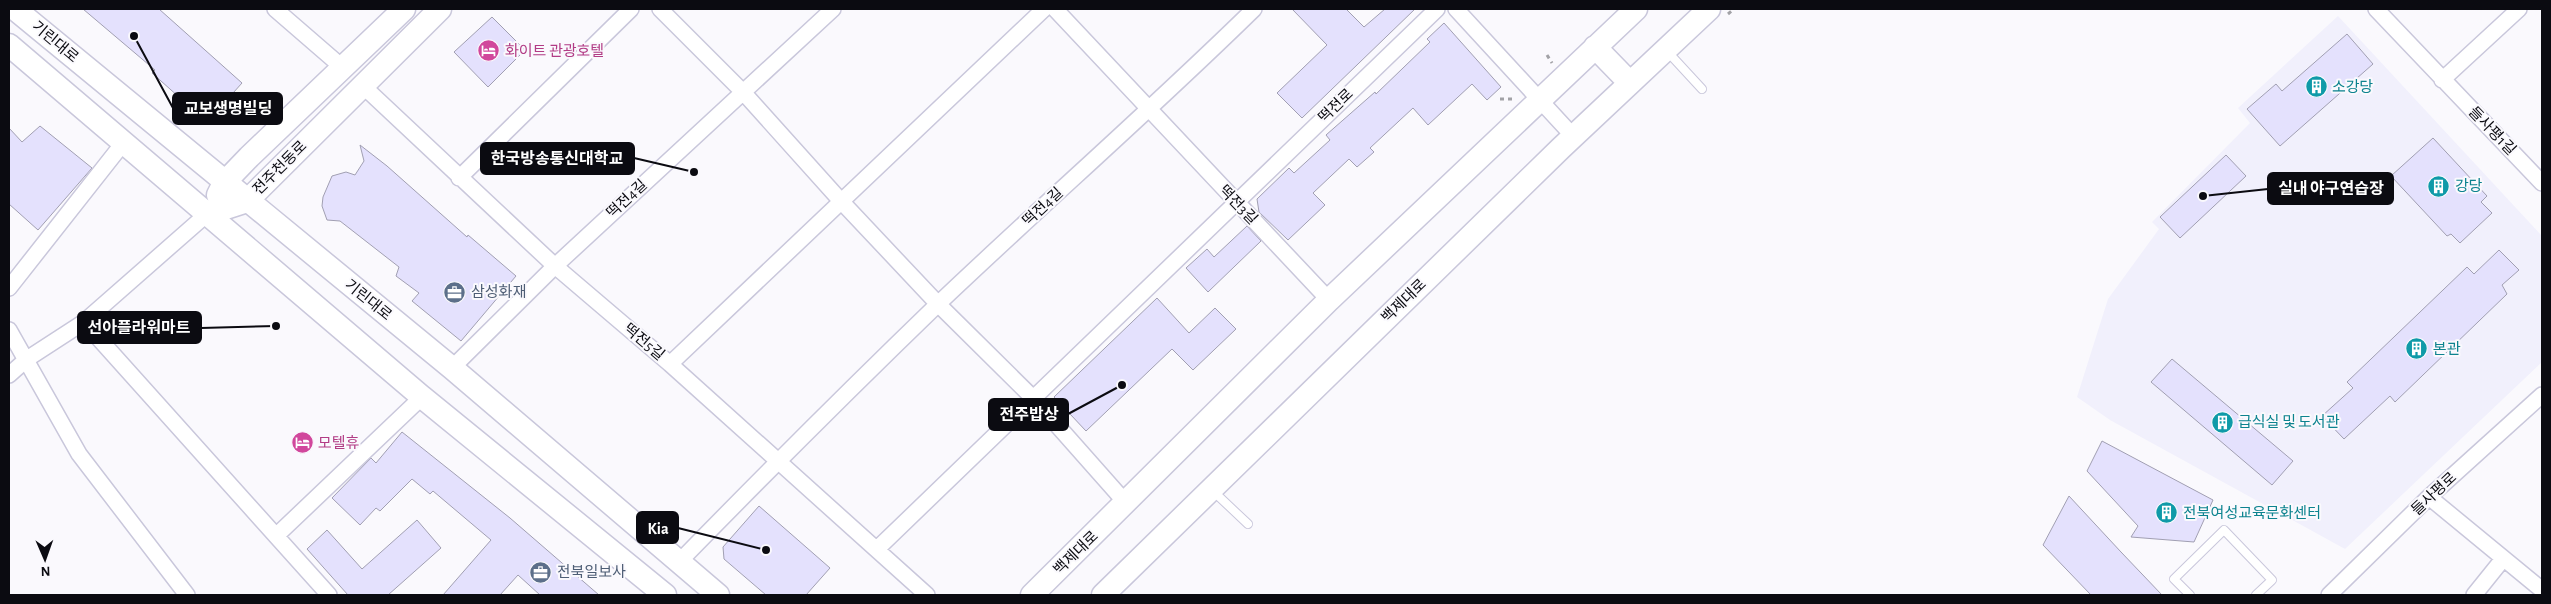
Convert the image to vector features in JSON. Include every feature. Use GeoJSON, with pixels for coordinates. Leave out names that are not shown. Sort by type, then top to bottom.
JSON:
{"type":"FeatureCollection","features":[{"type":"Feature","properties":{"kind":"street","name":"기린대로"},"geometry":{"type":"LineString","coordinates":[[15,9],[224,183],[452,368],[718,595]]}},
{"type":"Feature","properties":{"kind":"street"},"geometry":{"type":"LineString","coordinates":[[275,9],[342,68]]}},
{"type":"Feature","properties":{"kind":"street","name":"전주천동로"},"geometry":{"type":"LineString","coordinates":[[207,214],[224,183],[404,9]]}},
{"type":"Feature","properties":{"kind":"street","name":"전주천동로"},"geometry":{"type":"LineString","coordinates":[[207,214],[247,201],[440,9]]}},
{"type":"Feature","properties":{"kind":"street"},"geometry":{"type":"LineString","coordinates":[[458,178],[631,9]]}},
{"type":"Feature","properties":{"kind":"street"},"geometry":{"type":"LineString","coordinates":[[660,9],[743,92],[840,200],[938,304],[1033,398],[1126,503]]}},
{"type":"Feature","properties":{"kind":"street","name":"떡전4길"},"geometry":{"type":"LineString","coordinates":[[452,368],[555,266],[833,9]]}},
{"type":"Feature","properties":{"kind":"street"},"geometry":{"type":"LineString","coordinates":[[670,364],[840,200],[1044,9]]}},
{"type":"Feature","properties":{"kind":"street","name":"떡전3길"},"geometry":{"type":"LineString","coordinates":[[1055,9],[1235,203],[1329,300]]}},
{"type":"Feature","properties":{"kind":"street"},"geometry":{"type":"LineString","coordinates":[[1148,110],[1254,9]]}},
{"type":"Feature","properties":{"kind":"street","name":"떡전로"},"geometry":{"type":"LineString","coordinates":[[1235,203],[1438,9]]}},
{"type":"Feature","properties":{"kind":"street"},"geometry":{"type":"LineString","coordinates":[[1456,9],[1573,136]]}},
{"type":"Feature","properties":{"kind":"street","name":"백제대로"},"geometry":{"type":"LineString","coordinates":[[1032,595],[1329,300],[1636,9]]}},
{"type":"Feature","properties":{"kind":"street","name":"백제대로"},"geometry":{"type":"LineString","coordinates":[[1103,595],[1573,136],[1709,9]]}},
{"type":"Feature","properties":{"kind":"street","name":"들사평1길"},"geometry":{"type":"LineString","coordinates":[[2376,9],[2542,183]]}},
{"type":"Feature","properties":{"kind":"street"},"geometry":{"type":"LineString","coordinates":[[2442,80],[2520,9]]}},
{"type":"Feature","properties":{"kind":"street"},"geometry":{"type":"LineString","coordinates":[[9,45],[422,397],[665,595]]}},
{"type":"Feature","properties":{"kind":"street"},"geometry":{"type":"LineString","coordinates":[[1595,47],[1630,83]]}},
{"type":"Feature","properties":{"kind":"street","name":"떡전5길"},"geometry":{"type":"LineString","coordinates":[[362,85],[458,178],[555,266],[670,364],[927,595]]}},
{"type":"Feature","properties":{"kind":"street","name":"떡전4길"},"geometry":{"type":"LineString","coordinates":[[680,562],[778,461],[938,304],[1148,110]]}},
{"type":"Feature","properties":{"kind":"street"},"geometry":{"type":"LineString","coordinates":[[9,288],[124,142]]}},
{"type":"Feature","properties":{"kind":"street"},"geometry":{"type":"LineString","coordinates":[[877,549],[1235,203]]}},
{"type":"Feature","properties":{"kind":"street"},"geometry":{"type":"LineString","coordinates":[[9,375],[27,359],[84,322],[207,214]]}},
{"type":"Feature","properties":{"kind":"street"},"geometry":{"type":"LineString","coordinates":[[84,322],[329,595]]}},
{"type":"Feature","properties":{"kind":"street"},"geometry":{"type":"LineString","coordinates":[[9,330],[79,454],[186,595]]}},
{"type":"Feature","properties":{"kind":"street","name":"들사평로"},"geometry":{"type":"LineString","coordinates":[[2329,595],[2430,497],[2542,395]]}},
{"type":"Feature","properties":{"kind":"street"},"geometry":{"type":"LineString","coordinates":[[277,535],[422,397]]}},
{"type":"Feature","properties":{"kind":"street"},"geometry":{"type":"LineString","coordinates":[[2430,497],[2542,590]]}},
{"type":"Feature","properties":{"kind":"street"},"geometry":{"type":"LineString","coordinates":[[2474,595],[2504,559]]}},
{"type":"Feature","properties":{"kind":"lane"},"geometry":{"type":"LineString","coordinates":[[1666,50],[1702,90]]}},
{"type":"Feature","properties":{"kind":"lane"},"geometry":{"type":"LineString","coordinates":[[1211,490],[1248,524]]}},
{"type":"Feature","properties":{"kind":"lane"},"geometry":{"type":"LineString","coordinates":[[2190,595],[2174,578],[2224,530],[2272,580],[2256,595]]}},
{"type":"Feature","properties":{"kind":"shaded area"},"geometry":{"type":"Polygon","coordinates":[[[2338,16],[2542,236],[2542,362],[2345,549],[2110,420],[2077,397],[2108,299],[2159,229],[2152,222],[2250,123],[2238,108],[2338,16]]]}},
{"type":"Feature","properties":{"kind":"building"},"geometry":{"type":"Polygon","coordinates":[[[83,9],[159,9],[242,83],[207,122],[152,73],[155,70],[83,9]]]}},
{"type":"Feature","properties":{"kind":"building"},"geometry":{"type":"Polygon","coordinates":[[[1292,9],[1346,9],[1364,27],[1385,9],[1415,9],[1302,118],[1277,93],[1327,45],[1292,9]]]}},
{"type":"Feature","properties":{"kind":"building","name":"화이트 관광호텔"},"geometry":{"type":"Polygon","coordinates":[[[492,17],[525,50],[488,87],[454,52],[492,17]]]}},
{"type":"Feature","properties":{"kind":"building"},"geometry":{"type":"Polygon","coordinates":[[[1444,23],[1501,87],[1487,100],[1472,84],[1428,125],[1413,108],[1370,148],[1374,152],[1357,167],[1349,159],[1313,193],[1325,205],[1288,240],[1259,212],[1257,199],[1289,168],[1294,173],[1330,140],[1326,135],[1375,92],[1376,94],[1430,42],[1427,39],[1444,23]]]}},
{"type":"Feature","properties":{"kind":"building","name":"소강당"},"geometry":{"type":"Polygon","coordinates":[[[2347,34],[2373,64],[2280,146],[2247,109],[2276,84],[2282,91],[2347,34]]]}},
{"type":"Feature","properties":{"kind":"building"},"geometry":{"type":"Polygon","coordinates":[[[40,126],[92,168],[38,230],[9,204],[9,128],[22,142],[40,126]]]}},
{"type":"Feature","properties":{"kind":"building","name":"강당"},"geometry":{"type":"Polygon","coordinates":[[[2433,138],[2487,196],[2481,202],[2492,213],[2460,243],[2451,234],[2447,236],[2391,176],[2433,138]]]}},
{"type":"Feature","properties":{"kind":"building"},"geometry":{"type":"Polygon","coordinates":[[[360,145],[387,166],[467,237],[468,235],[516,276],[461,341],[412,301],[419,293],[396,276],[399,267],[340,221],[327,220],[322,206],[323,197],[332,176],[346,172],[355,175],[364,161],[360,145]]]}},
{"type":"Feature","properties":{"kind":"building"},"geometry":{"type":"Polygon","coordinates":[[[2226,155],[2246,176],[2180,238],[2160,217],[2226,155]]]}},
{"type":"Feature","properties":{"kind":"building"},"geometry":{"type":"Polygon","coordinates":[[[1247,226],[1261,241],[1208,292],[1186,268],[1207,249],[1214,257],[1247,226]]]}},
{"type":"Feature","properties":{"kind":"building","name":"본관"},"geometry":{"type":"Polygon","coordinates":[[[2499,250],[2519,270],[2502,285],[2507,294],[2395,402],[2390,396],[2344,439],[2322,416],[2353,388],[2347,382],[2467,267],[2474,274],[2499,250]]]}},
{"type":"Feature","properties":{"kind":"building"},"geometry":{"type":"Polygon","coordinates":[[[1157,298],[1189,333],[1215,308],[1236,329],[1193,370],[1172,349],[1086,431],[1054,397],[1157,298]]]}},
{"type":"Feature","properties":{"kind":"building","name":"급식실 및 도서관"},"geometry":{"type":"Polygon","coordinates":[[[2172,359],[2293,461],[2272,485],[2151,382],[2172,359]]]}},
{"type":"Feature","properties":{"kind":"building"},"geometry":{"type":"Polygon","coordinates":[[[402,432],[510,518],[599,595],[540,595],[518,575],[500,595],[443,595],[491,540],[433,491],[430,494],[412,479],[380,511],[376,508],[360,525],[332,498],[371,458],[376,463],[402,432]]]}},
{"type":"Feature","properties":{"kind":"building"},"geometry":{"type":"Polygon","coordinates":[[[2102,441],[2213,500],[2194,542],[2131,537],[2138,526],[2087,471],[2102,441]]]}},
{"type":"Feature","properties":{"kind":"building"},"geometry":{"type":"Polygon","coordinates":[[[2069,496],[2162,595],[2091,595],[2043,545],[2069,496]]]}},
{"type":"Feature","properties":{"kind":"building"},"geometry":{"type":"Polygon","coordinates":[[[759,506],[830,568],[806,595],[766,595],[724,559],[723,547],[759,506]]]}},
{"type":"Feature","properties":{"kind":"building"},"geometry":{"type":"Polygon","coordinates":[[[417,520],[441,548],[388,595],[348,595],[307,549],[327,530],[362,569],[417,520]]]}},
{"type":"Feature","properties":{"kind":"place","name":"교보생명빌딩"},"geometry":{"type":"Point","coordinates":[134,36]}},
{"type":"Feature","properties":{"kind":"place","name":"화이트 관광호텔"},"geometry":{"type":"Point","coordinates":[489,51]}},
{"type":"Feature","properties":{"kind":"place","name":"소강당"},"geometry":{"type":"Point","coordinates":[2316,87]}},
{"type":"Feature","properties":{"kind":"place","name":"한국방송통신대학교"},"geometry":{"type":"Point","coordinates":[694,172]}},
{"type":"Feature","properties":{"kind":"place","name":"강당"},"geometry":{"type":"Point","coordinates":[2439,186]}},
{"type":"Feature","properties":{"kind":"place","name":"실내 야구연습장"},"geometry":{"type":"Point","coordinates":[2203,196]}},
{"type":"Feature","properties":{"kind":"place","name":"삼성화재"},"geometry":{"type":"Point","coordinates":[455,292]}},
{"type":"Feature","properties":{"kind":"place","name":"선아플라워마트"},"geometry":{"type":"Point","coordinates":[276,326]}},
{"type":"Feature","properties":{"kind":"place","name":"본관"},"geometry":{"type":"Point","coordinates":[2417,349]}},
{"type":"Feature","properties":{"kind":"place","name":"전주밥상"},"geometry":{"type":"Point","coordinates":[1122,385]}},
{"type":"Feature","properties":{"kind":"place","name":"급식실 및 도서관"},"geometry":{"type":"Point","coordinates":[2222,422]}},
{"type":"Feature","properties":{"kind":"place","name":"모텔휴"},"geometry":{"type":"Point","coordinates":[302,443]}},
{"type":"Feature","properties":{"kind":"place","name":"전북여성교육문화센터"},"geometry":{"type":"Point","coordinates":[2167,513]}},
{"type":"Feature","properties":{"kind":"place","name":"Kia"},"geometry":{"type":"Point","coordinates":[766,550]}},
{"type":"Feature","properties":{"kind":"place","name":"전북일보사"},"geometry":{"type":"Point","coordinates":[541,572]}}]}
